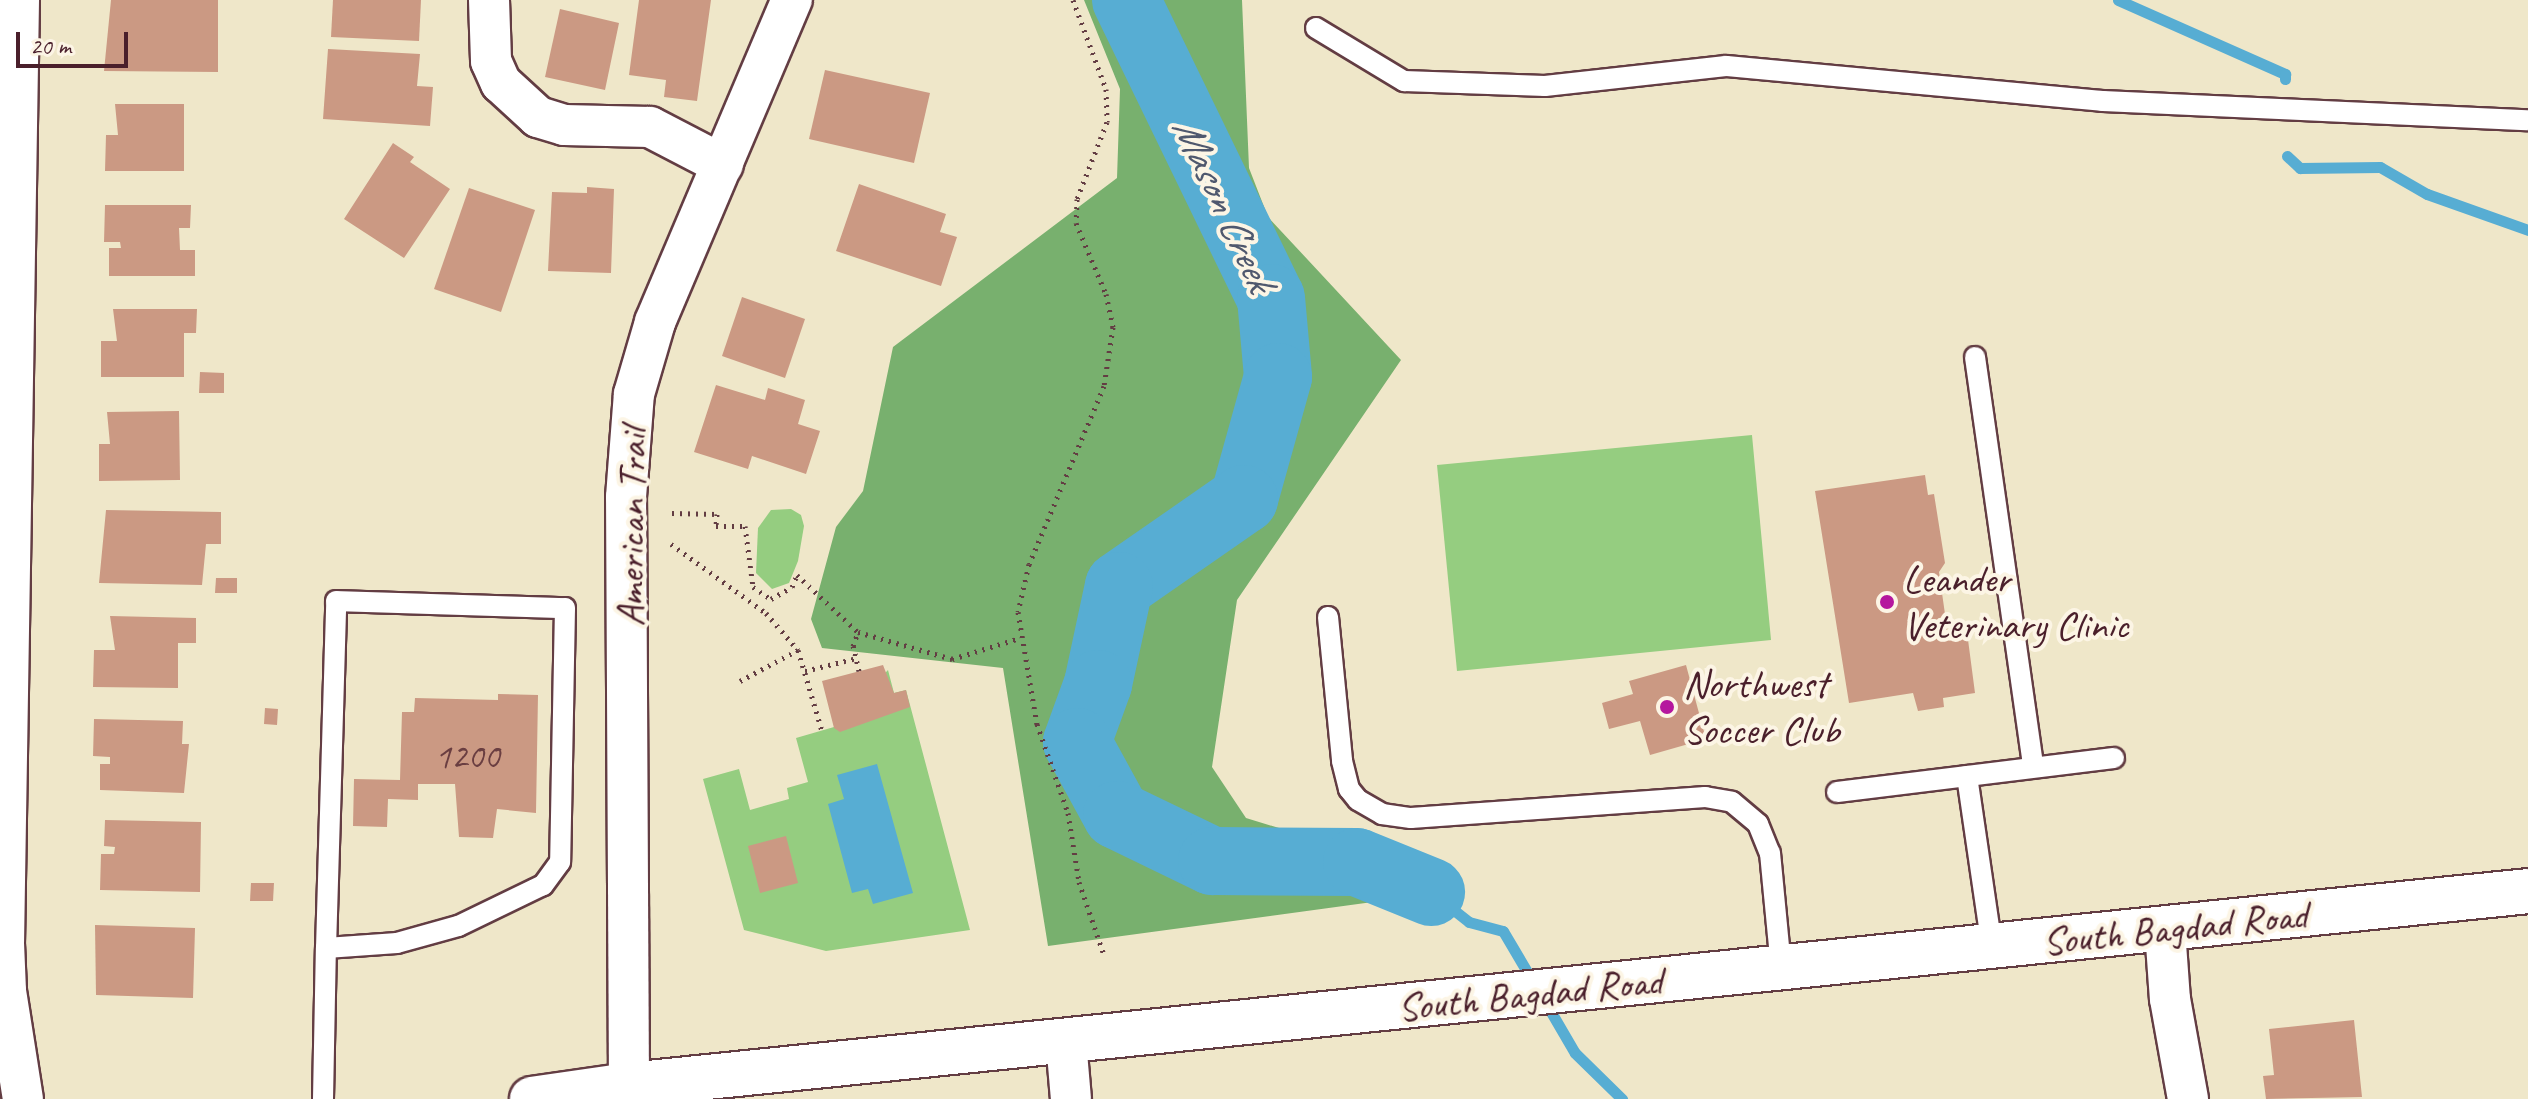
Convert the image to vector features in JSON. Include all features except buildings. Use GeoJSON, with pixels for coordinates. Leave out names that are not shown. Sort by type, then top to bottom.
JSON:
{"type":"FeatureCollection","features":[{"type":"Feature","properties":{"kind":"main road","name":"South Bagdad Road"},"geometry":{"type":"LineString","coordinates":[[532,1099],[629,1085],[2528,891]]}},
{"type":"Feature","properties":{"kind":"street"},"geometry":{"type":"LineString","coordinates":[[19,0],[8,248],[3,819],[6,991],[23,1099]]}},
{"type":"Feature","properties":{"kind":"street"},"geometry":{"type":"LineString","coordinates":[[489,0],[491,61],[501,83],[538,117],[564,125],[650,127],[723,165]]}},
{"type":"Feature","properties":{"kind":"street","name":"American Trail"},"geometry":{"type":"LineString","coordinates":[[629,1085],[630,436],[642,359],[792,0]]}},
{"type":"Feature","properties":{"kind":"street"},"geometry":{"type":"LineString","coordinates":[[2165,930],[2170,999],[2188,1099]]}},
{"type":"Feature","properties":{"kind":"street"},"geometry":{"type":"LineString","coordinates":[[1066,1041],[1071,1099]]}},
{"type":"Feature","properties":{"kind":"lane"},"geometry":{"type":"LineString","coordinates":[[1316,28],[1404,81],[1545,86],[1726,66],[2102,101],[2528,120]]}},
{"type":"Feature","properties":{"kind":"lane"},"geometry":{"type":"LineString","coordinates":[[1975,357],[2033,767]]}},
{"type":"Feature","properties":{"kind":"lane"},"geometry":{"type":"LineString","coordinates":[[323,1099],[326,948],[336,601],[565,608],[560,862],[543,885],[458,926],[397,943],[326,948]]}},
{"type":"Feature","properties":{"kind":"lane"},"geometry":{"type":"LineString","coordinates":[[1328,617],[1342,761],[1349,789],[1358,800],[1382,814],[1411,818],[1705,797],[1732,802],[1758,824],[1770,853],[1781,967]]}},
{"type":"Feature","properties":{"kind":"lane"},"geometry":{"type":"LineString","coordinates":[[1837,792],[2114,758]]}},
{"type":"Feature","properties":{"kind":"lane"},"geometry":{"type":"LineString","coordinates":[[1967,776],[1992,947]]}},
{"type":"Feature","properties":{"kind":"path"},"geometry":{"type":"LineString","coordinates":[[1073,0],[1106,89],[1107,122],[1077,199],[1076,223],[1106,294],[1113,327],[1104,386],[1029,564],[1018,612],[1037,724],[1068,813],[1079,882],[1104,955]]}},
{"type":"Feature","properties":{"kind":"path"},"geometry":{"type":"LineString","coordinates":[[672,513],[717,514],[716,526],[745,526],[748,577],[753,587],[771,599]]}},
{"type":"Feature","properties":{"kind":"path"},"geometry":{"type":"LineString","coordinates":[[671,544],[766,613],[798,650],[822,731]]}},
{"type":"Feature","properties":{"kind":"path"},"geometry":{"type":"LineString","coordinates":[[766,613],[771,599],[792,587],[797,575],[858,632],[952,659],[1020,638]]}},
{"type":"Feature","properties":{"kind":"path"},"geometry":{"type":"LineString","coordinates":[[858,632],[859,671]]}},
{"type":"Feature","properties":{"kind":"path"},"geometry":{"type":"LineString","coordinates":[[740,681],[798,650]]}},
{"type":"Feature","properties":{"kind":"path"},"geometry":{"type":"LineString","coordinates":[[805,671],[857,658]]}},
{"type":"Feature","properties":{"kind":"green space"},"geometry":{"type":"Polygon","coordinates":[[[1084,0],[1242,0],[1249,168],[1268,217],[1401,360],[1237,600],[1212,767],[1246,818],[1427,873],[1402,898],[1048,946],[1003,668],[822,648],[811,619],[836,527],[863,491],[893,347],[1117,178],[1120,89],[1084,0]]]}},
{"type":"Feature","properties":{"kind":"green space"},"geometry":{"type":"Polygon","coordinates":[[[1752,435],[1771,640],[1457,671],[1437,465],[1752,435]]]}},
{"type":"Feature","properties":{"kind":"green space"},"geometry":{"type":"Polygon","coordinates":[[[791,509],[801,515],[804,526],[798,561],[789,583],[772,589],[756,573],[758,528],[771,510],[791,509]]]}},
{"type":"Feature","properties":{"kind":"green space"},"geometry":{"type":"Polygon","coordinates":[[[888,670],[894,693],[906,690],[970,930],[826,951],[744,930],[703,779],[739,769],[750,810],[789,799],[787,788],[808,782],[796,738],[834,727],[888,670]]]}},
{"type":"Feature","properties":{"kind":"water"},"geometry":{"type":"Polygon","coordinates":[[[877,764],[913,893],[873,904],[868,889],[852,893],[828,804],[844,799],[837,775],[877,764]]]}},
{"type":"Feature","properties":{"kind":"waterway","name":"Mason Creek"},"geometry":{"type":"LineString","coordinates":[[1126,0],[1271,298],[1278,377],[1244,499],[1119,586],[1098,684],[1077,742],[1117,815],[1212,861],[1357,862],[1431,892]]}},
{"type":"Feature","properties":{"kind":"waterway"},"geometry":{"type":"LineString","coordinates":[[2118,0],[2285,74],[2285,79]]}},
{"type":"Feature","properties":{"kind":"waterway"},"geometry":{"type":"LineString","coordinates":[[2287,156],[2300,168],[2380,167],[2427,194],[2528,230]]}},
{"type":"Feature","properties":{"kind":"waterway","name":"Mason Creek"},"geometry":{"type":"LineString","coordinates":[[1431,892],[1469,922],[1503,931],[1533,982]]}},
{"type":"Feature","properties":{"kind":"waterway","name":"Mason Creek"},"geometry":{"type":"LineString","coordinates":[[1544,1000],[1575,1053],[1622,1099]]}},
{"type":"Feature","properties":{"kind":"place","name":"Leander Veterinary Clinic"},"geometry":{"type":"Point","coordinates":[1887,602]}},
{"type":"Feature","properties":{"kind":"place","name":"Northwest Soccer Club"},"geometry":{"type":"Point","coordinates":[1667,707]}}]}
